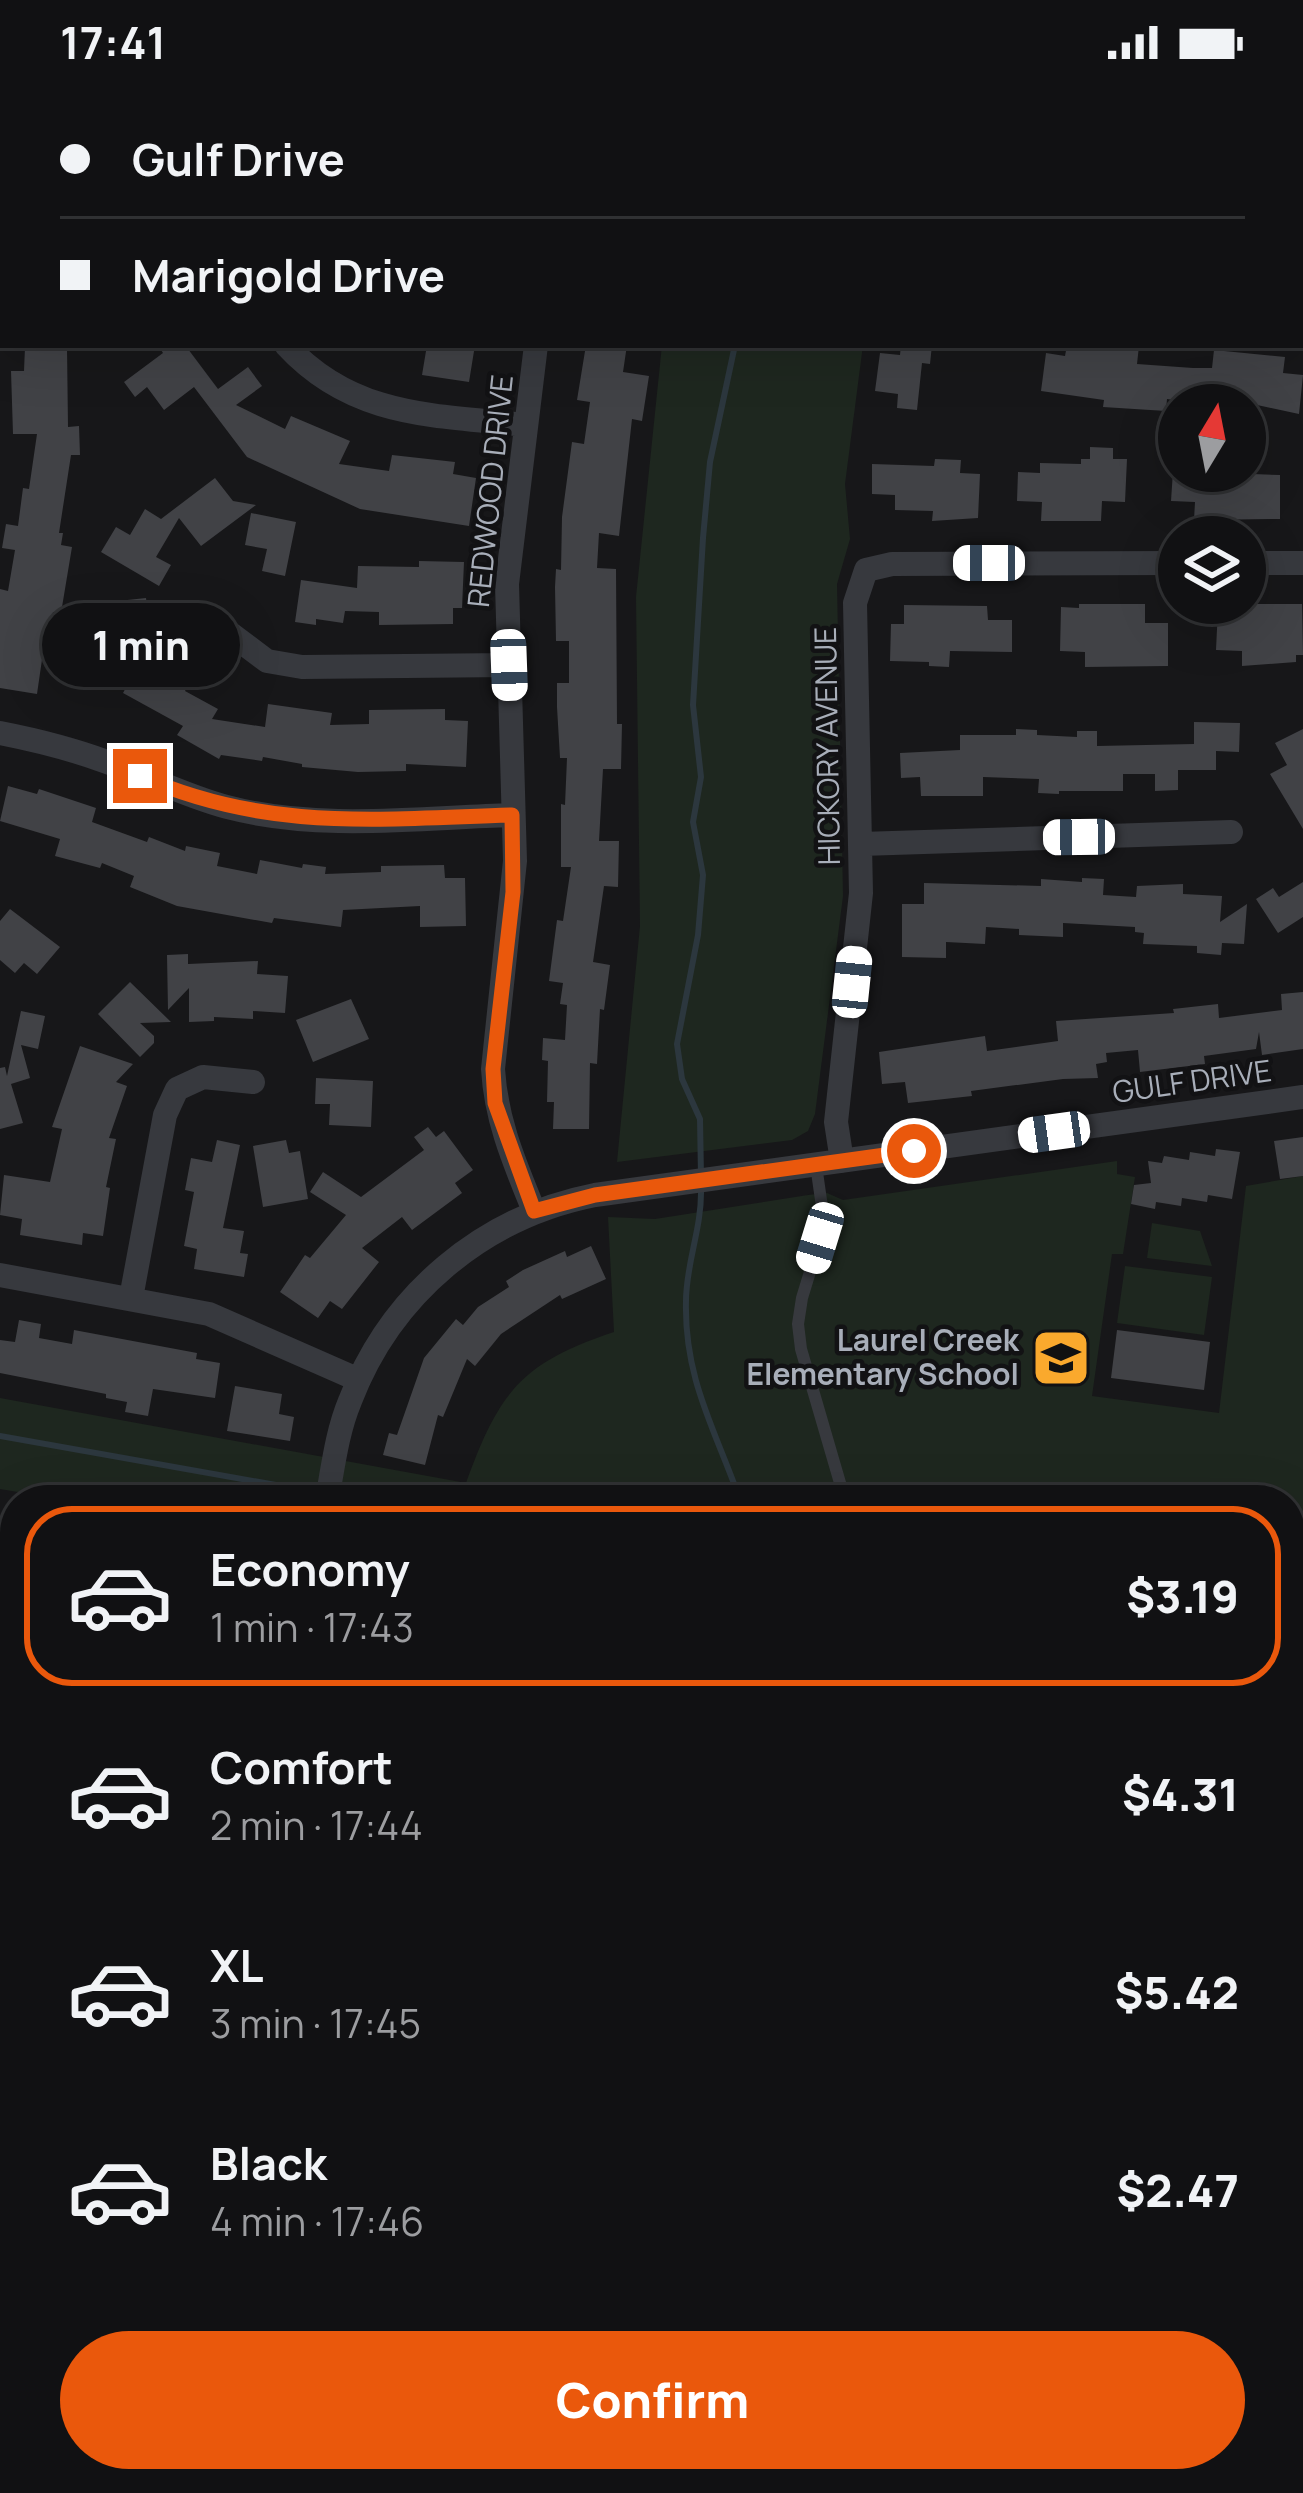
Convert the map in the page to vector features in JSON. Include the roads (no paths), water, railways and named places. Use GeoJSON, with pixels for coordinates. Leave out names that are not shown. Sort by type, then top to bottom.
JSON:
{"type":"FeatureCollection","features":[{"type":"Feature","properties":{"kind":"street"},"geometry":{"type":"LineString","coordinates":[[289,348],[338,389],[378,406],[526,425]]}},
{"type":"Feature","properties":{"kind":"street","name":"REDWOOD DRIVE"},"geometry":{"type":"LineString","coordinates":[[534,1211],[495,1103],[493,1069],[513,892],[507,584],[536,348]]}},
{"type":"Feature","properties":{"kind":"street","name":"HICKORY AVENUE"},"geometry":{"type":"LineString","coordinates":[[842,1161],[836,1122],[861,893],[855,603],[866,570],[892,564],[1158,563]]}},
{"type":"Feature","properties":{"kind":"street"},"geometry":{"type":"LineString","coordinates":[[1266,563],[1303,563]]}},
{"type":"Feature","properties":{"kind":"street"},"geometry":{"type":"LineString","coordinates":[[211,619],[267,661],[302,668],[509,665]]}},
{"type":"Feature","properties":{"kind":"street"},"geometry":{"type":"LineString","coordinates":[[0,733],[109,762],[171,790],[230,808],[291,818],[351,821],[512,815]]}},
{"type":"Feature","properties":{"kind":"street"},"geometry":{"type":"LineString","coordinates":[[861,844],[1232,832]]}},
{"type":"Feature","properties":{"kind":"street"},"geometry":{"type":"LineString","coordinates":[[131,1298],[165,1115],[177,1089],[203,1077],[253,1082]]}},
{"type":"Feature","properties":{"kind":"street","name":"GULF DRIVE"},"geometry":{"type":"LineString","coordinates":[[330,1485],[341,1425],[358,1380],[386,1330],[415,1294],[467,1249],[534,1211],[595,1195],[1303,1097]]}},
{"type":"Feature","properties":{"kind":"street"},"geometry":{"type":"LineString","coordinates":[[0,1275],[209,1314],[358,1380]]}},
{"type":"Feature","properties":{"kind":"lane"},"geometry":{"type":"LineString","coordinates":[[816,1165],[822,1195],[820,1238],[798,1324],[841,1485]]}},
{"type":"Feature","properties":{"kind":"waterway"},"geometry":{"type":"LineString","coordinates":[[701,1176],[700,1119],[682,1079],[677,1044],[698,935],[703,875],[693,822],[701,777],[693,705],[703,538],[710,462],[734,348]]}},
{"type":"Feature","properties":{"kind":"waterway"},"geometry":{"type":"LineString","coordinates":[[701,1189],[687,1287],[687,1329],[696,1380],[734,1485]]}},
{"type":"Feature","properties":{"kind":"waterway"},"geometry":{"type":"LineString","coordinates":[[0,1436],[276,1485]]}},
{"type":"Feature","properties":{"kind":"place","name":"Laurel Creek Elementary School"},"geometry":{"type":"Point","coordinates":[1061,1358]}}]}
